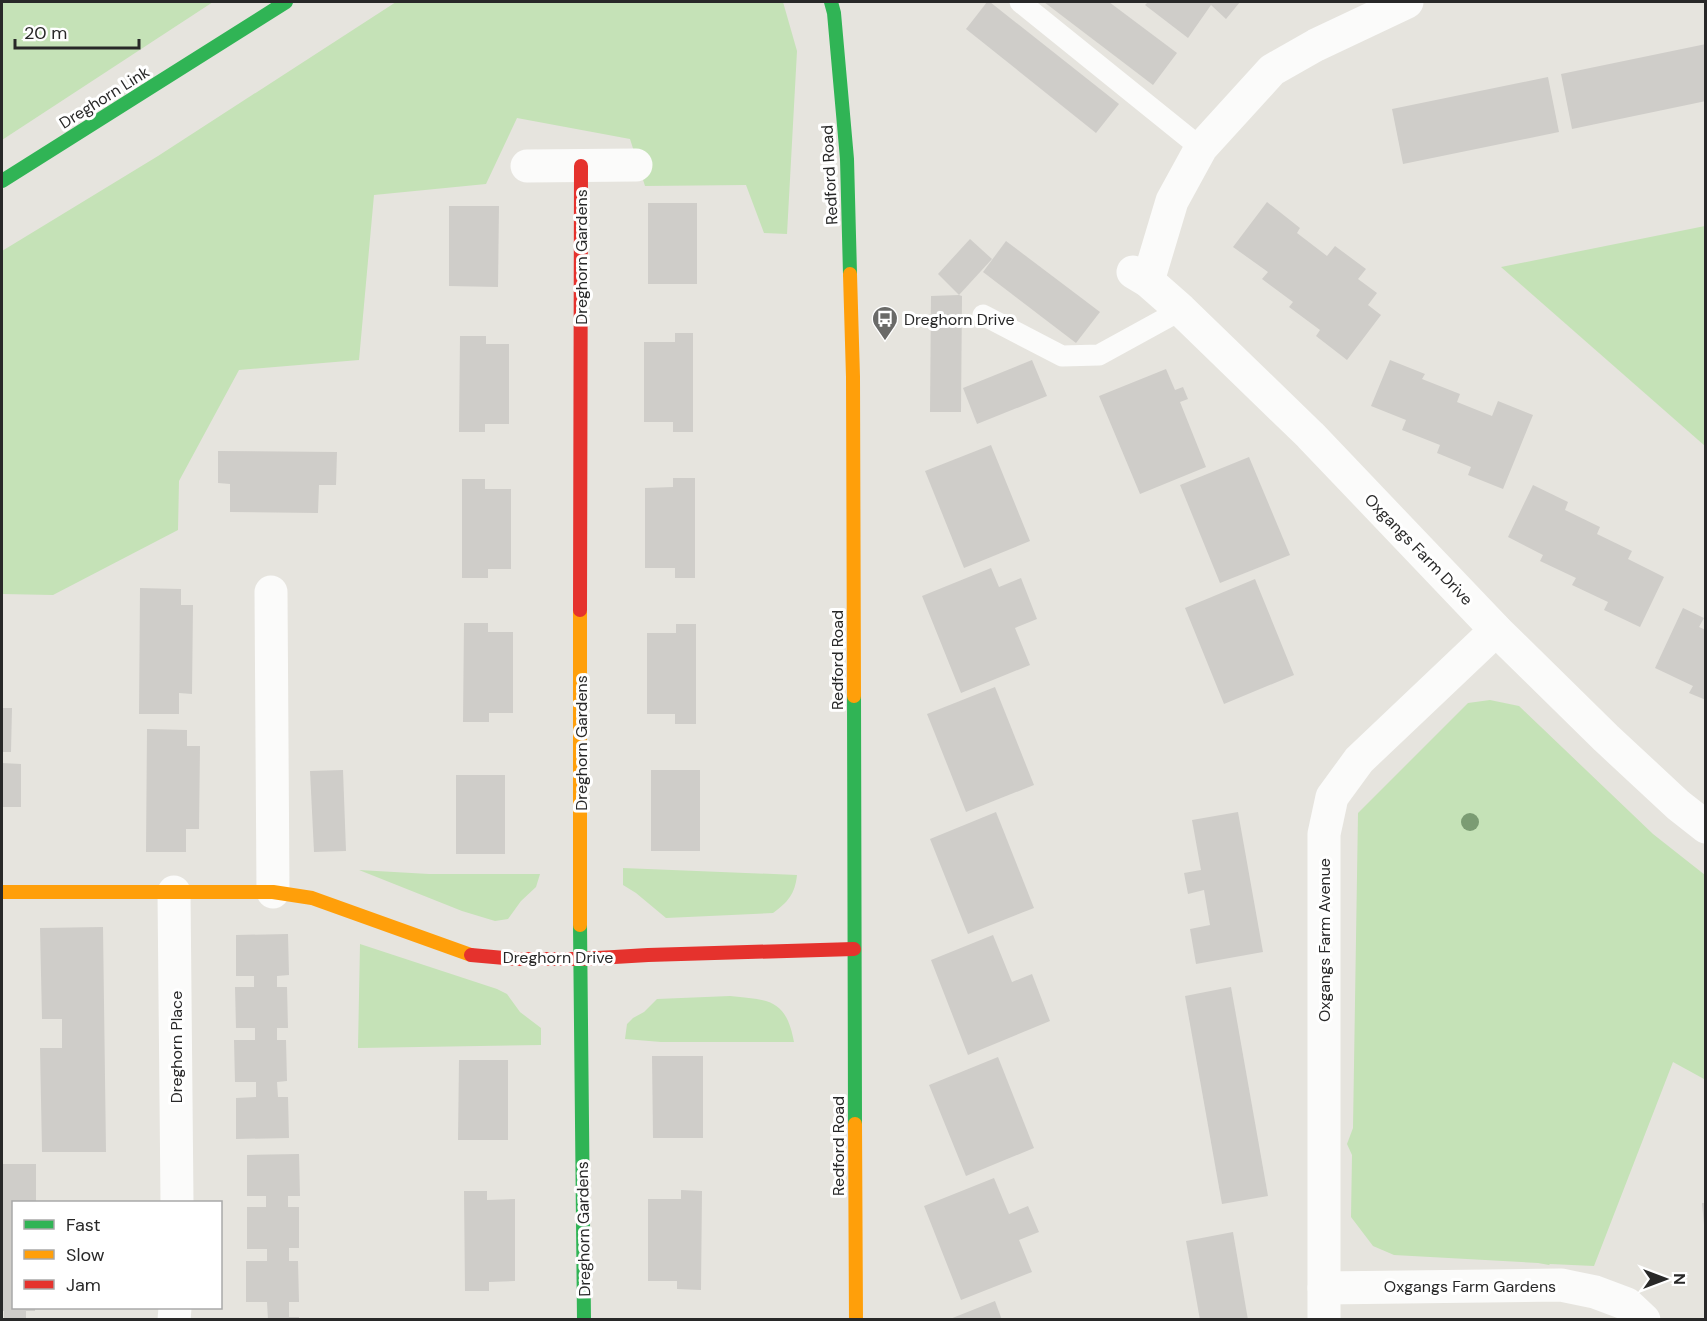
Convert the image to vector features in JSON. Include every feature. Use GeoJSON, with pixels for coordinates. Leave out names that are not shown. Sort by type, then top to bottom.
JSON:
{"type":"FeatureCollection","features":[{"type":"Feature","properties":{"kind":"street","name":"Dreghorn Link"},"geometry":{"type":"LineString","coordinates":[[2,181],[286,2]]}},
{"type":"Feature","properties":{"kind":"street","name":"Redford Road"},"geometry":{"type":"LineString","coordinates":[[831,2],[834,13],[847,159],[853,377],[856,1320]]}},
{"type":"Feature","properties":{"kind":"street"},"geometry":{"type":"LineString","coordinates":[[1201,148],[1272,70],[1316,45],[1407,2]]}},
{"type":"Feature","properties":{"kind":"street","name":"Oxgangs Farm Drive"},"geometry":{"type":"LineString","coordinates":[[1201,148],[1172,201],[1141,276],[1181,310],[1310,435],[1496,630],[1606,738],[1678,805],[1706,826]]}},
{"type":"Feature","properties":{"kind":"street","name":"Dreghorn Gardens"},"geometry":{"type":"LineString","coordinates":[[526,166],[636,165]]}},
{"type":"Feature","properties":{"kind":"street","name":"Dreghorn Gardens"},"geometry":{"type":"LineString","coordinates":[[581,166],[581,959],[584,1320]]}},
{"type":"Feature","properties":{"kind":"street"},"geometry":{"type":"LineString","coordinates":[[271,592],[273,892]]}},
{"type":"Feature","properties":{"kind":"street","name":"Oxgangs Farm Avenue"},"geometry":{"type":"LineString","coordinates":[[1324,1320],[1324,834],[1332,797],[1359,760],[1496,630]]}},
{"type":"Feature","properties":{"kind":"street","name":"Dreghorn Drive"},"geometry":{"type":"LineString","coordinates":[[2,892],[273,892],[312,898],[474,956],[516,959],[581,959],[854,949]]}},
{"type":"Feature","properties":{"kind":"street","name":"Dreghorn Place"},"geometry":{"type":"LineString","coordinates":[[174,892],[177,1201]]}},
{"type":"Feature","properties":{"kind":"street","name":"Oxgangs Farm Gardens"},"geometry":{"type":"LineString","coordinates":[[1324,1287],[1561,1285],[1595,1292],[1627,1304],[1644,1320]]}},
{"type":"Feature","properties":{"kind":"lane"},"geometry":{"type":"LineString","coordinates":[[1020,2],[1201,148]]}},
{"type":"Feature","properties":{"kind":"lane"},"geometry":{"type":"LineString","coordinates":[[983,315],[1062,356],[1099,355],[1181,310]]}},
{"type":"Feature","properties":{"kind":"green space"},"geometry":{"type":"Polygon","coordinates":[[[2,2],[213,2],[2,140],[2,2]]]}},
{"type":"Feature","properties":{"kind":"green space"},"geometry":{"type":"Polygon","coordinates":[[[396,2],[783,2],[797,51],[787,234],[764,233],[746,185],[645,186],[630,139],[517,118],[486,184],[374,195],[359,360],[239,370],[179,481],[178,530],[53,595],[2,594],[2,251],[158,156],[396,2]]]}},
{"type":"Feature","properties":{"kind":"green space"},"geometry":{"type":"Polygon","coordinates":[[[1706,226],[1705,446],[1501,267],[1706,226]]]}},
{"type":"Feature","properties":{"kind":"green space"},"geometry":{"type":"Polygon","coordinates":[[[1490,700],[1519,706],[1653,834],[1705,875],[1705,1077],[1704,1079],[1673,1062],[1594,1266],[1394,1255],[1373,1246],[1351,1217],[1352,1155],[1347,1144],[1353,1128],[1358,813],[1468,703],[1490,700]]]}},
{"type":"Feature","properties":{"kind":"green space"},"geometry":{"type":"Polygon","coordinates":[[[623,868],[797,875],[790,897],[773,913],[666,918],[623,885],[623,868]]]}},
{"type":"Feature","properties":{"kind":"green space"},"geometry":{"type":"Polygon","coordinates":[[[359,870],[429,874],[540,874],[536,887],[521,901],[508,919],[495,921],[462,911],[359,870]]]}},
{"type":"Feature","properties":{"kind":"green space"},"geometry":{"type":"Polygon","coordinates":[[[360,944],[507,994],[520,1012],[541,1028],[541,1045],[358,1048],[360,944]]]}},
{"type":"Feature","properties":{"kind":"green space"},"geometry":{"type":"Polygon","coordinates":[[[730,996],[765,1001],[780,1009],[791,1028],[794,1042],[661,1042],[625,1039],[627,1024],[657,999],[730,996]]]}},
{"type":"Feature","properties":{"kind":"building"},"geometry":{"type":"Polygon","coordinates":[[[987,2],[990,2],[1119,104],[1096,133],[966,29],[987,2]]]}},
{"type":"Feature","properties":{"kind":"building"},"geometry":{"type":"Polygon","coordinates":[[[1044,2],[1109,2],[1177,53],[1153,85],[1044,2]]]}},
{"type":"Feature","properties":{"kind":"building"},"geometry":{"type":"Polygon","coordinates":[[[1148,2],[1240,2],[1226,19],[1211,5],[1188,38],[1145,5],[1148,2]]]}},
{"type":"Feature","properties":{"kind":"building"},"geometry":{"type":"Polygon","coordinates":[[[1706,44],[1706,101],[1572,129],[1561,74],[1706,44]]]}},
{"type":"Feature","properties":{"kind":"building"},"geometry":{"type":"Polygon","coordinates":[[[1548,77],[1559,132],[1403,164],[1392,109],[1548,77]]]}},
{"type":"Feature","properties":{"kind":"building"},"geometry":{"type":"Polygon","coordinates":[[[1267,202],[1300,228],[1297,233],[1327,256],[1335,246],[1366,269],[1358,279],[1377,293],[1368,305],[1381,315],[1347,360],[1316,336],[1320,330],[1289,307],[1293,302],[1262,279],[1268,272],[1233,247],[1267,202]]]}},
{"type":"Feature","properties":{"kind":"building"},"geometry":{"type":"Polygon","coordinates":[[[648,203],[697,203],[697,284],[648,284],[648,203]]]}},
{"type":"Feature","properties":{"kind":"building"},"geometry":{"type":"Polygon","coordinates":[[[449,206],[499,206],[498,287],[449,286],[449,206]]]}},
{"type":"Feature","properties":{"kind":"building"},"geometry":{"type":"Polygon","coordinates":[[[970,239],[992,259],[959,295],[938,274],[970,239]]]}},
{"type":"Feature","properties":{"kind":"building"},"geometry":{"type":"Polygon","coordinates":[[[1006,241],[1100,312],[1076,343],[983,272],[1006,241]]]}},
{"type":"Feature","properties":{"kind":"building"},"geometry":{"type":"Polygon","coordinates":[[[931,296],[962,296],[961,412],[930,412],[931,296]]]}},
{"type":"Feature","properties":{"kind":"building"},"geometry":{"type":"Polygon","coordinates":[[[675,333],[693,333],[693,432],[673,432],[673,422],[644,422],[644,342],[675,342],[675,333]]]}},
{"type":"Feature","properties":{"kind":"building"},"geometry":{"type":"Polygon","coordinates":[[[460,336],[486,336],[486,344],[509,344],[509,424],[485,424],[485,432],[459,432],[460,336]]]}},
{"type":"Feature","properties":{"kind":"building"},"geometry":{"type":"Polygon","coordinates":[[[1032,360],[1047,396],[977,424],[963,388],[1032,360]]]}},
{"type":"Feature","properties":{"kind":"building"},"geometry":{"type":"Polygon","coordinates":[[[1390,360],[1425,374],[1422,379],[1460,394],[1457,402],[1492,416],[1498,401],[1533,415],[1503,489],[1468,475],[1471,467],[1437,453],[1440,445],[1402,430],[1406,420],[1371,406],[1390,360]]]}},
{"type":"Feature","properties":{"kind":"building"},"geometry":{"type":"Polygon","coordinates":[[[1166,369],[1175,390],[1183,387],[1188,399],[1180,402],[1206,467],[1140,494],[1099,396],[1166,369]]]}},
{"type":"Feature","properties":{"kind":"building"},"geometry":{"type":"Polygon","coordinates":[[[991,445],[1030,541],[964,568],[925,471],[991,445]]]}},
{"type":"Feature","properties":{"kind":"building"},"geometry":{"type":"Polygon","coordinates":[[[218,451],[337,452],[336,485],[319,485],[318,513],[230,512],[230,484],[218,483],[218,451]]]}},
{"type":"Feature","properties":{"kind":"building"},"geometry":{"type":"Polygon","coordinates":[[[1249,457],[1290,555],[1220,583],[1180,485],[1249,457]]]}},
{"type":"Feature","properties":{"kind":"building"},"geometry":{"type":"Polygon","coordinates":[[[673,478],[695,478],[695,578],[675,578],[675,568],[645,568],[645,488],[673,487],[673,478]]]}},
{"type":"Feature","properties":{"kind":"building"},"geometry":{"type":"Polygon","coordinates":[[[462,479],[485,479],[485,489],[511,489],[511,569],[488,569],[488,578],[462,578],[462,479]]]}},
{"type":"Feature","properties":{"kind":"building"},"geometry":{"type":"Polygon","coordinates":[[[1533,485],[1568,502],[1565,510],[1600,527],[1597,534],[1632,551],[1628,559],[1664,577],[1640,627],[1604,610],[1608,602],[1572,585],[1576,578],[1540,561],[1543,555],[1508,537],[1533,485]]]}},
{"type":"Feature","properties":{"kind":"building"},"geometry":{"type":"Polygon","coordinates":[[[991,568],[999,587],[1021,578],[1037,619],[1015,628],[1030,665],[961,693],[922,596],[991,568]]]}},
{"type":"Feature","properties":{"kind":"building"},"geometry":{"type":"Polygon","coordinates":[[[1255,579],[1294,675],[1224,704],[1185,608],[1255,579]]]}},
{"type":"Feature","properties":{"kind":"building"},"geometry":{"type":"Polygon","coordinates":[[[140,588],[181,589],[181,605],[193,605],[192,694],[179,693],[179,714],[139,714],[140,588]]]}},
{"type":"Feature","properties":{"kind":"building"},"geometry":{"type":"Polygon","coordinates":[[[1683,608],[1704,618],[1699,627],[1706,630],[1706,700],[1689,693],[1693,686],[1655,668],[1683,608]]]}},
{"type":"Feature","properties":{"kind":"building"},"geometry":{"type":"Polygon","coordinates":[[[464,623],[488,623],[488,632],[513,632],[513,713],[489,713],[489,722],[463,722],[464,623]]]}},
{"type":"Feature","properties":{"kind":"building"},"geometry":{"type":"Polygon","coordinates":[[[676,624],[696,624],[696,724],[675,724],[675,714],[647,714],[647,633],[676,633],[676,624]]]}},
{"type":"Feature","properties":{"kind":"building"},"geometry":{"type":"Polygon","coordinates":[[[995,687],[1034,785],[966,812],[927,714],[995,687]]]}},
{"type":"Feature","properties":{"kind":"building"},"geometry":{"type":"Polygon","coordinates":[[[2,708],[12,708],[11,752],[2,752],[2,708]]]}},
{"type":"Feature","properties":{"kind":"building"},"geometry":{"type":"Polygon","coordinates":[[[147,729],[187,730],[187,746],[200,746],[199,829],[186,829],[186,852],[146,852],[147,729]]]}},
{"type":"Feature","properties":{"kind":"building"},"geometry":{"type":"Polygon","coordinates":[[[2,763],[21,764],[21,807],[2,807],[2,763]]]}},
{"type":"Feature","properties":{"kind":"building"},"geometry":{"type":"Polygon","coordinates":[[[343,770],[346,851],[314,852],[310,771],[343,770]]]}},
{"type":"Feature","properties":{"kind":"building"},"geometry":{"type":"Polygon","coordinates":[[[651,770],[700,770],[700,851],[651,851],[651,770]]]}},
{"type":"Feature","properties":{"kind":"building"},"geometry":{"type":"Polygon","coordinates":[[[456,775],[505,775],[505,854],[456,854],[456,775]]]}},
{"type":"Feature","properties":{"kind":"building"},"geometry":{"type":"Polygon","coordinates":[[[996,812],[1034,908],[968,934],[930,839],[996,812]]]}},
{"type":"Feature","properties":{"kind":"building"},"geometry":{"type":"Polygon","coordinates":[[[1238,812],[1263,952],[1196,964],[1190,929],[1210,925],[1204,890],[1188,894],[1184,873],[1201,870],[1192,820],[1238,812]]]}},
{"type":"Feature","properties":{"kind":"building"},"geometry":{"type":"Polygon","coordinates":[[[103,927],[106,1152],[42,1152],[40,1048],[62,1048],[62,1019],[42,1019],[40,928],[103,927]]]}},
{"type":"Feature","properties":{"kind":"building"},"geometry":{"type":"Polygon","coordinates":[[[288,934],[289,975],[277,976],[277,987],[287,987],[288,1028],[277,1028],[277,1040],[286,1040],[287,1081],[277,1082],[278,1097],[288,1097],[289,1138],[236,1139],[236,1098],[256,1097],[256,1082],[235,1082],[234,1040],[255,1040],[255,1028],[236,1028],[235,987],[254,987],[254,976],[236,976],[236,935],[288,934]]]}},
{"type":"Feature","properties":{"kind":"building"},"geometry":{"type":"Polygon","coordinates":[[[993,935],[1012,982],[1032,974],[1050,1021],[968,1055],[931,960],[993,935]]]}},
{"type":"Feature","properties":{"kind":"building"},"geometry":{"type":"Polygon","coordinates":[[[1231,987],[1268,1196],[1222,1204],[1185,996],[1231,987]]]}},
{"type":"Feature","properties":{"kind":"building"},"geometry":{"type":"Polygon","coordinates":[[[652,1056],[703,1056],[703,1138],[653,1138],[652,1056]]]}},
{"type":"Feature","properties":{"kind":"building"},"geometry":{"type":"Polygon","coordinates":[[[998,1057],[1034,1148],[966,1176],[929,1085],[998,1057]]]}},
{"type":"Feature","properties":{"kind":"building"},"geometry":{"type":"Polygon","coordinates":[[[459,1060],[508,1060],[508,1140],[458,1140],[459,1060]]]}},
{"type":"Feature","properties":{"kind":"building"},"geometry":{"type":"Polygon","coordinates":[[[299,1154],[300,1196],[288,1196],[288,1207],[299,1207],[299,1248],[289,1248],[289,1261],[298,1261],[299,1302],[289,1302],[289,1317],[299,1317],[299,1320],[268,1320],[267,1302],[246,1302],[246,1261],[267,1261],[267,1249],[247,1249],[247,1207],[266,1207],[266,1196],[247,1196],[247,1155],[299,1154]]]}},
{"type":"Feature","properties":{"kind":"building"},"geometry":{"type":"Polygon","coordinates":[[[2,1164],[36,1164],[36,1201],[12,1201],[12,1309],[35,1309],[35,1311],[26,1311],[26,1320],[4,1320],[2,1164]]]}},
{"type":"Feature","properties":{"kind":"building"},"geometry":{"type":"Polygon","coordinates":[[[994,1178],[1009,1214],[1028,1206],[1039,1232],[1019,1240],[1032,1272],[961,1300],[924,1206],[994,1178]]]}},
{"type":"Feature","properties":{"kind":"building"},"geometry":{"type":"Polygon","coordinates":[[[681,1190],[702,1191],[701,1290],[677,1289],[677,1281],[648,1281],[648,1199],[681,1199],[681,1190]]]}},
{"type":"Feature","properties":{"kind":"building"},"geometry":{"type":"Polygon","coordinates":[[[464,1191],[487,1191],[487,1200],[515,1199],[515,1281],[489,1282],[489,1291],[465,1291],[464,1191]]]}},
{"type":"Feature","properties":{"kind":"building"},"geometry":{"type":"Polygon","coordinates":[[[1702,1203],[1706,1203],[1706,1225],[1704,1225],[1702,1203]]]}},
{"type":"Feature","properties":{"kind":"building"},"geometry":{"type":"Polygon","coordinates":[[[1233,1232],[1248,1320],[1200,1320],[1186,1241],[1233,1232]]]}},
{"type":"Feature","properties":{"kind":"building"},"geometry":{"type":"Polygon","coordinates":[[[995,1301],[1002,1320],[950,1320],[950,1319],[995,1301]]]}},
{"type":"Feature","properties":{"kind":"traffic: fast"},"geometry":{"type":"LineString","coordinates":[[2,181],[286,2]]}},
{"type":"Feature","properties":{"kind":"traffic: fast"},"geometry":{"type":"LineString","coordinates":[[831,2],[834,13],[847,159],[850,274]]}},
{"type":"Feature","properties":{"kind":"traffic: fast"},"geometry":{"type":"LineString","coordinates":[[854,696],[855,1124]]}},
{"type":"Feature","properties":{"kind":"traffic: fast"},"geometry":{"type":"LineString","coordinates":[[580,925],[584,1320]]}},
{"type":"Feature","properties":{"kind":"traffic: slow"},"geometry":{"type":"LineString","coordinates":[[850,274],[853,377],[854,696]]}},
{"type":"Feature","properties":{"kind":"traffic: slow"},"geometry":{"type":"LineString","coordinates":[[580,610],[580,925]]}},
{"type":"Feature","properties":{"kind":"traffic: slow"},"geometry":{"type":"LineString","coordinates":[[2,892],[273,892],[312,898],[471,955]]}},
{"type":"Feature","properties":{"kind":"traffic: slow"},"geometry":{"type":"LineString","coordinates":[[855,1124],[856,1320]]}},
{"type":"Feature","properties":{"kind":"traffic: jam"},"geometry":{"type":"LineString","coordinates":[[580,610],[581,166]]}},
{"type":"Feature","properties":{"kind":"traffic: jam"},"geometry":{"type":"LineString","coordinates":[[471,955],[516,959],[581,959],[854,949]]}},
{"type":"Feature","properties":{"kind":"place","name":"Dreghorn Drive"},"geometry":{"type":"Point","coordinates":[885,342]}}]}
